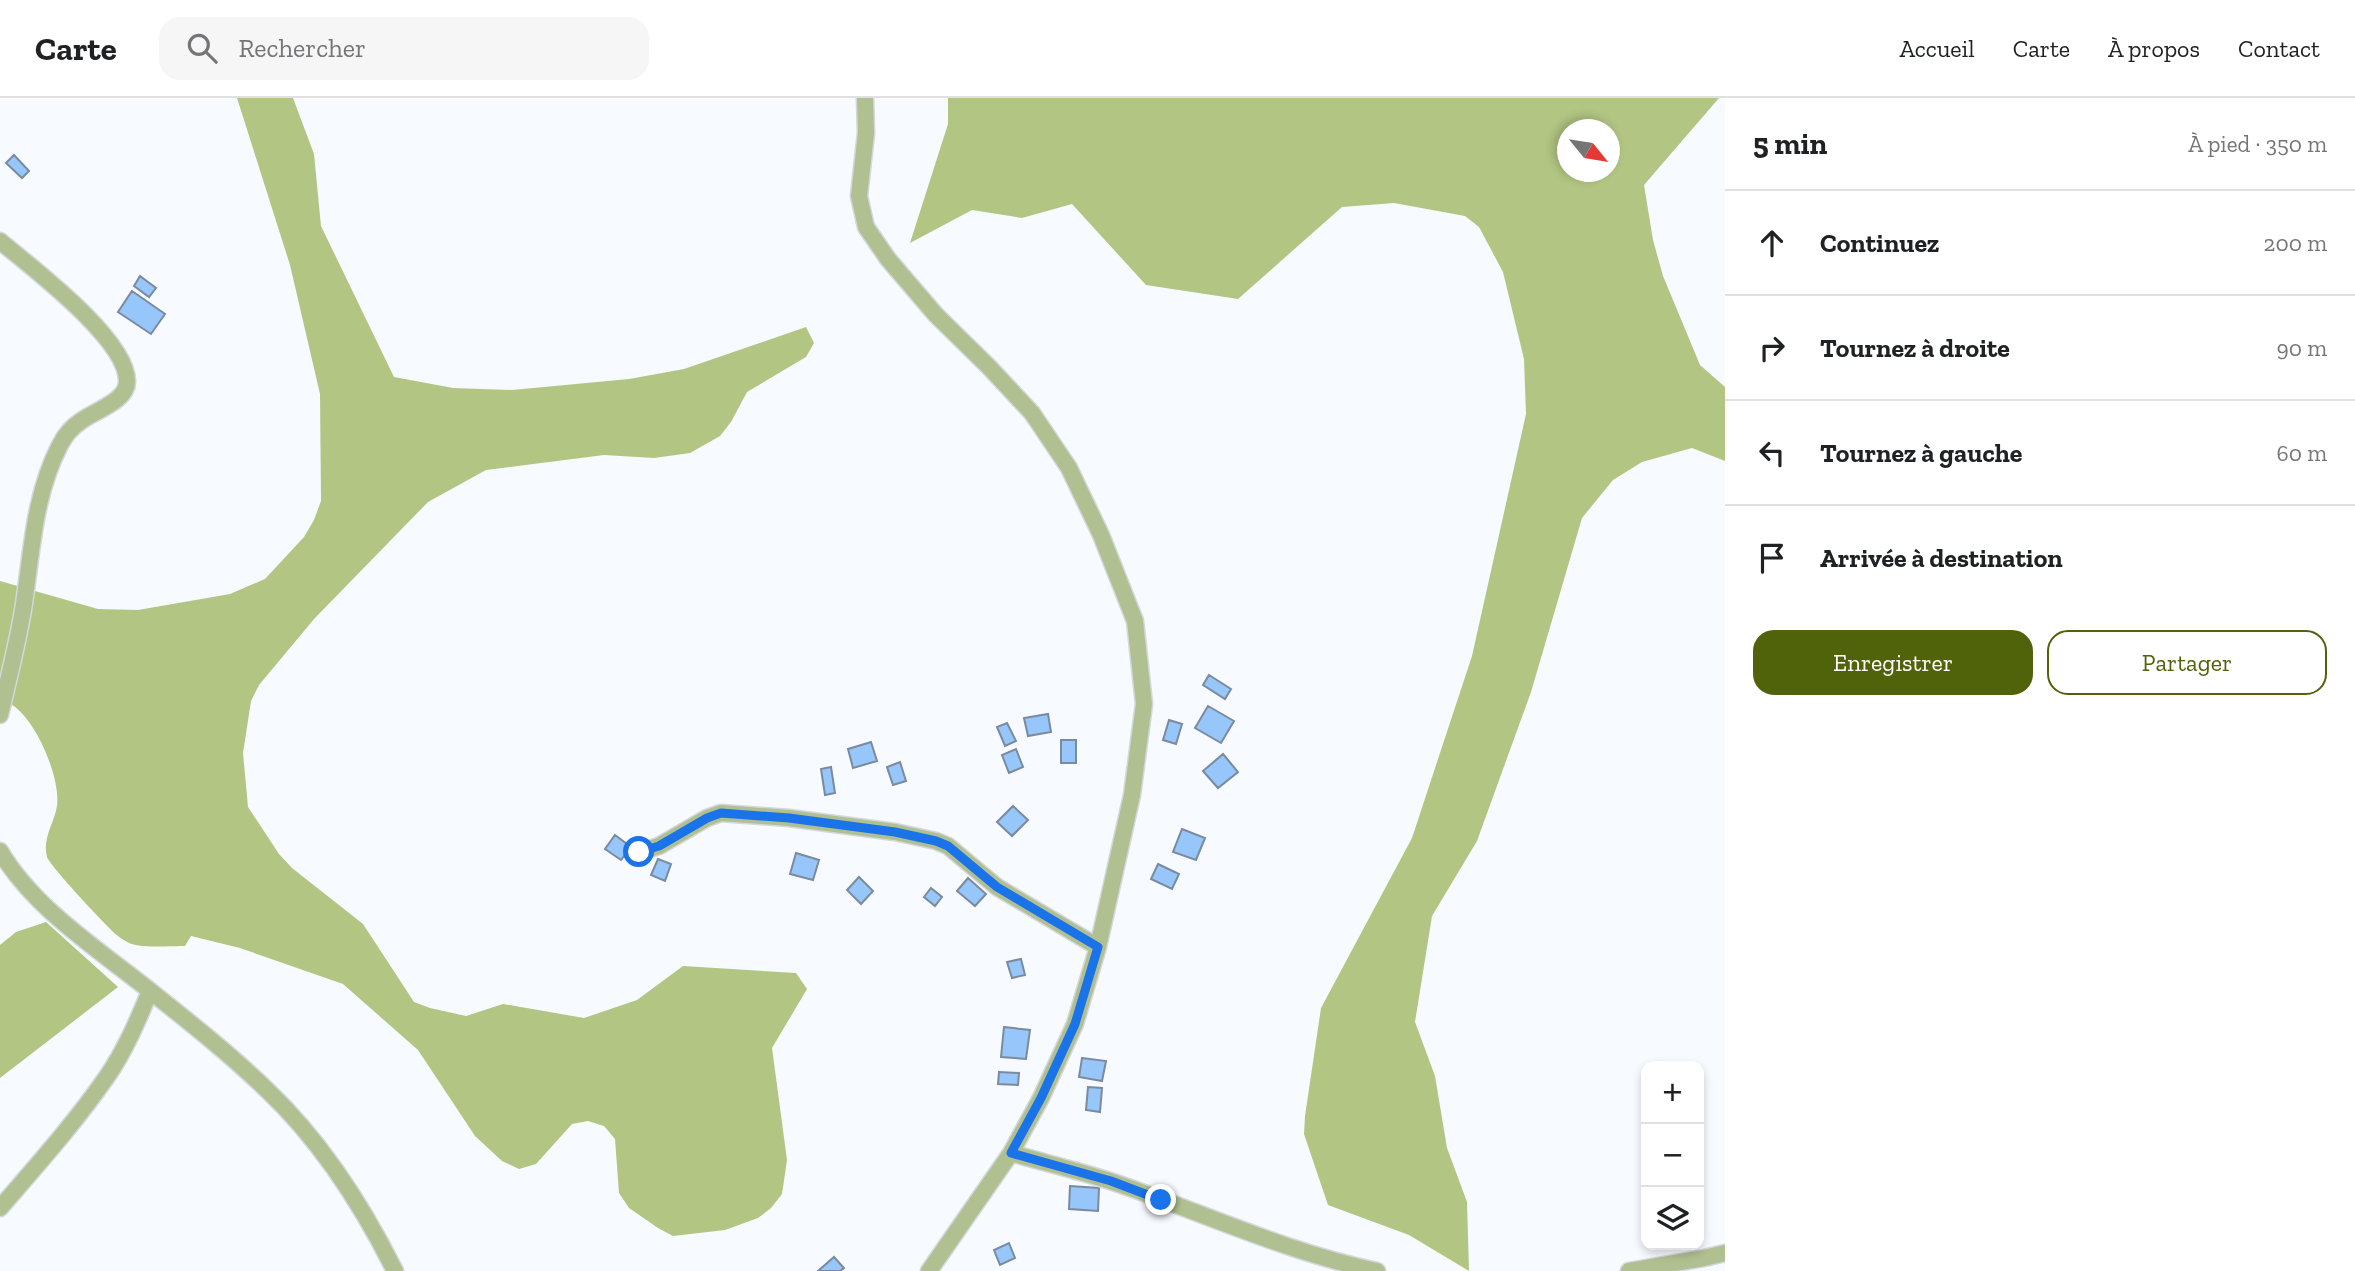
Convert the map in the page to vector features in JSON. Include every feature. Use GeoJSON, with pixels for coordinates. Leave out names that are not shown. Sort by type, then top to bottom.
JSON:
{"type":"FeatureCollection","features":[{"type":"Feature","properties":{"kind":"street"},"geometry":{"type":"LineString","coordinates":[[865,98],[866,133],[859,196],[866,227],[887,259],[928,305],[1032,413],[1069,468],[1101,535],[1135,621],[1144,704],[1132,795],[1098,947],[1075,1024],[1041,1098],[1011,1153],[929,1271]]}},
{"type":"Feature","properties":{"kind":"street"},"geometry":{"type":"LineString","coordinates":[[0,241],[92,321],[125,367],[128,382],[117,398],[69,430],[41,491],[10,678],[0,715]]}},
{"type":"Feature","properties":{"kind":"street"},"geometry":{"type":"LineString","coordinates":[[639,852],[659,846],[707,818],[721,813],[789,818],[895,832],[948,846],[997,887],[1098,947]]}},
{"type":"Feature","properties":{"kind":"street"},"geometry":{"type":"LineString","coordinates":[[0,851],[12,870],[39,901],[219,1046],[269,1091],[309,1136],[351,1192],[395,1271]]}},
{"type":"Feature","properties":{"kind":"street"},"geometry":{"type":"LineString","coordinates":[[0,1208],[58,1141],[107,1076],[138,1021],[150,990]]}},
{"type":"Feature","properties":{"kind":"street"},"geometry":{"type":"LineString","coordinates":[[1011,1153],[1111,1181],[1184,1210],[1340,1263],[1377,1271]]}},
{"type":"Feature","properties":{"kind":"street"},"geometry":{"type":"LineString","coordinates":[[1629,1271],[1725,1253]]}},
{"type":"Feature","properties":{"kind":"green space"},"geometry":{"type":"Polygon","coordinates":[[[237,98],[293,98],[314,154],[321,226],[394,377],[453,388],[512,390],[629,379],[684,369],[806,327],[814,343],[806,357],[747,392],[720,436],[690,453],[654,458],[604,455],[486,470],[428,502],[314,619],[259,685],[251,701],[243,753],[248,807],[279,854],[292,868],[363,924],[414,1002],[466,1016],[503,1004],[584,1018],[637,1000],[683,966],[796,973],[807,989],[772,1048],[787,1160],[782,1194],[771,1208],[758,1218],[725,1230],[673,1236],[658,1228],[629,1208],[619,1193],[615,1139],[604,1126],[588,1121],[572,1124],[536,1164],[519,1169],[502,1161],[475,1136],[418,1050],[343,984],[240,948],[191,936],[185,946],[130,943],[118,936],[103,921],[47,857],[47,837],[56,813],[57,793],[49,761],[33,728],[12,704],[0,699],[0,581],[98,609],[138,610],[230,594],[265,579],[304,537],[321,501],[320,394],[290,265],[237,98]]]}},
{"type":"Feature","properties":{"kind":"green space"},"geometry":{"type":"Polygon","coordinates":[[[948,98],[1719,98],[1644,185],[1653,240],[1663,276],[1700,365],[1725,387],[1725,461],[1692,448],[1642,462],[1613,480],[1582,518],[1531,692],[1477,841],[1432,916],[1415,1022],[1435,1076],[1447,1148],[1467,1202],[1469,1271],[1409,1235],[1328,1205],[1304,1134],[1321,1008],[1412,838],[1472,656],[1526,414],[1524,359],[1503,272],[1479,227],[1465,216],[1394,203],[1342,207],[1238,299],[1146,285],[1072,204],[1022,218],[972,210],[910,243],[948,124],[948,98]]]}},
{"type":"Feature","properties":{"kind":"green space"},"geometry":{"type":"Polygon","coordinates":[[[46,922],[118,987],[0,1078],[0,945],[16,932],[46,922]]]}},
{"type":"Feature","properties":{"kind":"building"},"geometry":{"type":"Polygon","coordinates":[[[14,155],[29,171],[22,178],[6,163],[14,155]]]}},
{"type":"Feature","properties":{"kind":"building"},"geometry":{"type":"Polygon","coordinates":[[[140,276],[156,288],[149,297],[134,286],[140,276]]]}},
{"type":"Feature","properties":{"kind":"building"},"geometry":{"type":"Polygon","coordinates":[[[132,291],[165,314],[151,334],[118,312],[132,291]]]}},
{"type":"Feature","properties":{"kind":"building"},"geometry":{"type":"Polygon","coordinates":[[[1209,675],[1231,689],[1225,699],[1203,685],[1209,675]]]}},
{"type":"Feature","properties":{"kind":"building"},"geometry":{"type":"Polygon","coordinates":[[[1208,706],[1234,721],[1221,743],[1195,728],[1208,706]]]}},
{"type":"Feature","properties":{"kind":"building"},"geometry":{"type":"Polygon","coordinates":[[[1048,714],[1051,732],[1028,736],[1024,718],[1048,714]]]}},
{"type":"Feature","properties":{"kind":"building"},"geometry":{"type":"Polygon","coordinates":[[[1169,720],[1182,724],[1176,744],[1163,740],[1169,720]]]}},
{"type":"Feature","properties":{"kind":"building"},"geometry":{"type":"Polygon","coordinates":[[[1007,723],[1016,741],[1005,746],[997,727],[1007,723]]]}},
{"type":"Feature","properties":{"kind":"building"},"geometry":{"type":"Polygon","coordinates":[[[1061,740],[1076,740],[1076,763],[1061,763],[1061,740]]]}},
{"type":"Feature","properties":{"kind":"building"},"geometry":{"type":"Polygon","coordinates":[[[871,742],[877,761],[853,768],[848,749],[871,742]]]}},
{"type":"Feature","properties":{"kind":"building"},"geometry":{"type":"Polygon","coordinates":[[[1016,749],[1023,767],[1009,773],[1002,755],[1016,749]]]}},
{"type":"Feature","properties":{"kind":"building"},"geometry":{"type":"Polygon","coordinates":[[[1223,754],[1238,772],[1218,788],[1203,771],[1223,754]]]}},
{"type":"Feature","properties":{"kind":"building"},"geometry":{"type":"Polygon","coordinates":[[[900,762],[906,781],[893,785],[887,767],[900,762]]]}},
{"type":"Feature","properties":{"kind":"building"},"geometry":{"type":"Polygon","coordinates":[[[831,767],[835,793],[825,795],[821,769],[831,767]]]}},
{"type":"Feature","properties":{"kind":"building"},"geometry":{"type":"Polygon","coordinates":[[[1013,806],[1028,820],[1012,836],[997,822],[1013,806]]]}},
{"type":"Feature","properties":{"kind":"building"},"geometry":{"type":"Polygon","coordinates":[[[1182,829],[1205,838],[1196,860],[1173,852],[1182,829]]]}},
{"type":"Feature","properties":{"kind":"building"},"geometry":{"type":"Polygon","coordinates":[[[615,835],[631,847],[621,860],[605,849],[615,835]]]}},
{"type":"Feature","properties":{"kind":"building"},"geometry":{"type":"Polygon","coordinates":[[[796,853],[819,860],[813,880],[790,874],[796,853]]]}},
{"type":"Feature","properties":{"kind":"building"},"geometry":{"type":"Polygon","coordinates":[[[658,859],[671,864],[665,881],[651,875],[658,859]]]}},
{"type":"Feature","properties":{"kind":"building"},"geometry":{"type":"Polygon","coordinates":[[[1158,864],[1179,874],[1172,889],[1151,879],[1158,864]]]}},
{"type":"Feature","properties":{"kind":"building"},"geometry":{"type":"Polygon","coordinates":[[[859,877],[873,891],[861,904],[847,890],[859,877]]]}},
{"type":"Feature","properties":{"kind":"building"},"geometry":{"type":"Polygon","coordinates":[[[968,878],[986,894],[975,906],[957,891],[968,878]]]}},
{"type":"Feature","properties":{"kind":"building"},"geometry":{"type":"Polygon","coordinates":[[[931,888],[942,897],[935,906],[924,897],[931,888]]]}},
{"type":"Feature","properties":{"kind":"building"},"geometry":{"type":"Polygon","coordinates":[[[1021,959],[1025,975],[1012,978],[1007,962],[1021,959]]]}},
{"type":"Feature","properties":{"kind":"building"},"geometry":{"type":"Polygon","coordinates":[[[1004,1027],[1030,1030],[1026,1059],[1001,1057],[1004,1027]]]}},
{"type":"Feature","properties":{"kind":"building"},"geometry":{"type":"Polygon","coordinates":[[[1082,1058],[1106,1061],[1102,1081],[1079,1077],[1082,1058]]]}},
{"type":"Feature","properties":{"kind":"building"},"geometry":{"type":"Polygon","coordinates":[[[999,1072],[1019,1073],[1018,1085],[998,1084],[999,1072]]]}},
{"type":"Feature","properties":{"kind":"building"},"geometry":{"type":"Polygon","coordinates":[[[1088,1087],[1102,1088],[1100,1112],[1086,1110],[1088,1087]]]}},
{"type":"Feature","properties":{"kind":"building"},"geometry":{"type":"Polygon","coordinates":[[[1070,1186],[1099,1188],[1098,1211],[1069,1209],[1070,1186]]]}},
{"type":"Feature","properties":{"kind":"building"},"geometry":{"type":"Polygon","coordinates":[[[1009,1243],[1015,1258],[1000,1265],[994,1250],[1009,1243]]]}},
{"type":"Feature","properties":{"kind":"building"},"geometry":{"type":"Polygon","coordinates":[[[834,1257],[844,1268],[840,1271],[818,1271],[834,1257]]]}},
{"type":"Feature","properties":{"kind":"route"},"geometry":{"type":"LineString","coordinates":[[639,852],[659,846],[707,818],[721,813],[789,818],[895,832],[948,846],[997,887],[1098,947],[1075,1024],[1041,1098],[1011,1153],[1111,1181],[1161,1200]]}}]}
